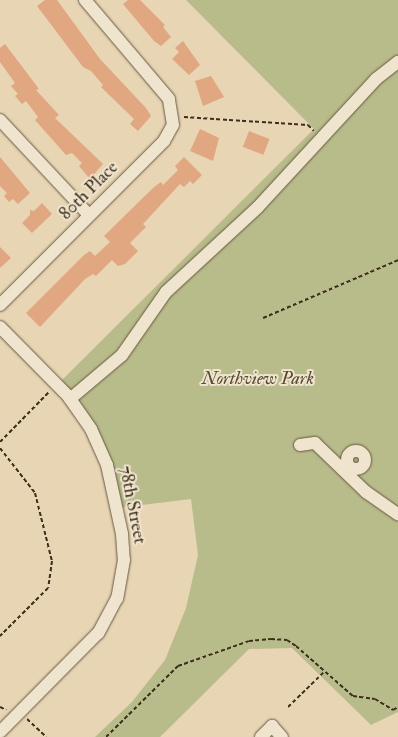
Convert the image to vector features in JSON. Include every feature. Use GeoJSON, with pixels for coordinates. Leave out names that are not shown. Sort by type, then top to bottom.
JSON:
{"type":"FeatureCollection","features":[{"type":"Feature","properties":{"kind":"street"},"geometry":{"type":"LineString","coordinates":[[86,0],[164,92],[174,116]]}},
{"type":"Feature","properties":{"kind":"street"},"geometry":{"type":"LineString","coordinates":[[70,399],[122,355],[166,292],[258,207],[376,79],[398,62]]}},
{"type":"Feature","properties":{"kind":"street","name":"80th Place"},"geometry":{"type":"LineString","coordinates":[[0,305],[164,141],[174,116]]}},
{"type":"Feature","properties":{"kind":"street"},"geometry":{"type":"LineString","coordinates":[[0,120],[89,215]]}},
{"type":"Feature","properties":{"kind":"street","name":"78th Street"},"geometry":{"type":"LineString","coordinates":[[0,327],[70,399],[91,429],[107,465],[122,534],[124,560],[121,586],[98,633],[0,732]]}},
{"type":"Feature","properties":{"kind":"street"},"geometry":{"type":"LineString","coordinates":[[300,445],[315,443],[348,469],[366,492],[398,514]]}},
{"type":"Feature","properties":{"kind":"street"},"geometry":{"type":"LineString","coordinates":[[261,737],[272,726],[282,737]]}},
{"type":"Feature","properties":{"kind":"path"},"geometry":{"type":"LineString","coordinates":[[174,116],[308,125],[322,139]]}},
{"type":"Feature","properties":{"kind":"path"},"geometry":{"type":"LineString","coordinates":[[263,318],[398,260]]}},
{"type":"Feature","properties":{"kind":"path"},"geometry":{"type":"LineString","coordinates":[[0,442],[57,385]]}},
{"type":"Feature","properties":{"kind":"path"},"geometry":{"type":"LineString","coordinates":[[0,448],[35,493],[52,561],[48,588],[0,636]]}},
{"type":"Feature","properties":{"kind":"path"},"geometry":{"type":"LineString","coordinates":[[106,737],[178,666],[249,641],[286,640],[353,696],[375,699],[392,710],[398,707]]}},
{"type":"Feature","properties":{"kind":"path"},"geometry":{"type":"LineString","coordinates":[[288,707],[324,672]]}},
{"type":"Feature","properties":{"kind":"path"},"geometry":{"type":"LineString","coordinates":[[20,712],[46,737]]}},
{"type":"Feature","properties":{"kind":"green space","name":"Northview Park"},"geometry":{"type":"Polygon","coordinates":[[[186,0],[398,0],[398,712],[371,725],[292,648],[249,649],[160,737],[95,737],[132,702],[165,660],[186,608],[198,555],[191,499],[117,508],[107,465],[57,385],[314,129],[186,0]]]}},
{"type":"Feature","properties":{"kind":"building"},"geometry":{"type":"Polygon","coordinates":[[[45,0],[57,0],[100,59],[146,108],[151,116],[138,131],[130,124],[134,119],[101,87],[103,85],[91,71],[83,67],[37,6],[45,0]]]}},
{"type":"Feature","properties":{"kind":"building"},"geometry":{"type":"Polygon","coordinates":[[[128,0],[140,0],[165,25],[163,27],[171,37],[161,46],[154,41],[123,4],[128,0]]]}},
{"type":"Feature","properties":{"kind":"building"},"geometry":{"type":"Polygon","coordinates":[[[183,41],[200,65],[189,75],[172,59],[179,52],[175,48],[183,41]]]}},
{"type":"Feature","properties":{"kind":"building"},"geometry":{"type":"Polygon","coordinates":[[[5,44],[39,89],[36,90],[59,115],[55,118],[103,164],[90,179],[79,166],[82,163],[72,153],[66,155],[35,120],[38,117],[26,101],[22,104],[15,96],[18,94],[11,86],[15,83],[0,62],[0,48],[5,44]]]}},
{"type":"Feature","properties":{"kind":"building"},"geometry":{"type":"Polygon","coordinates":[[[211,76],[224,97],[203,106],[195,81],[211,76]]]}},
{"type":"Feature","properties":{"kind":"building"},"geometry":{"type":"Polygon","coordinates":[[[200,129],[219,138],[213,161],[190,151],[200,129]]]}},
{"type":"Feature","properties":{"kind":"building"},"geometry":{"type":"Polygon","coordinates":[[[249,131],[270,139],[263,155],[243,147],[249,131]]]}},
{"type":"Feature","properties":{"kind":"building"},"geometry":{"type":"Polygon","coordinates":[[[0,157],[30,193],[18,204],[13,199],[9,202],[4,196],[7,193],[0,186],[0,157]]]}},
{"type":"Feature","properties":{"kind":"building"},"geometry":{"type":"Polygon","coordinates":[[[184,157],[202,175],[193,184],[190,181],[184,187],[180,184],[143,224],[146,227],[130,243],[138,251],[125,264],[118,266],[112,260],[96,276],[93,274],[85,279],[40,327],[26,313],[84,255],[90,251],[95,256],[110,242],[104,236],[154,187],[161,182],[163,185],[178,170],[175,166],[184,157]]]}},
{"type":"Feature","properties":{"kind":"building"},"geometry":{"type":"Polygon","coordinates":[[[42,203],[52,214],[32,233],[22,223],[30,215],[30,210],[34,211],[42,203]]]}},
{"type":"Feature","properties":{"kind":"building"},"geometry":{"type":"Polygon","coordinates":[[[0,247],[11,258],[0,268],[0,247]]]}}]}
